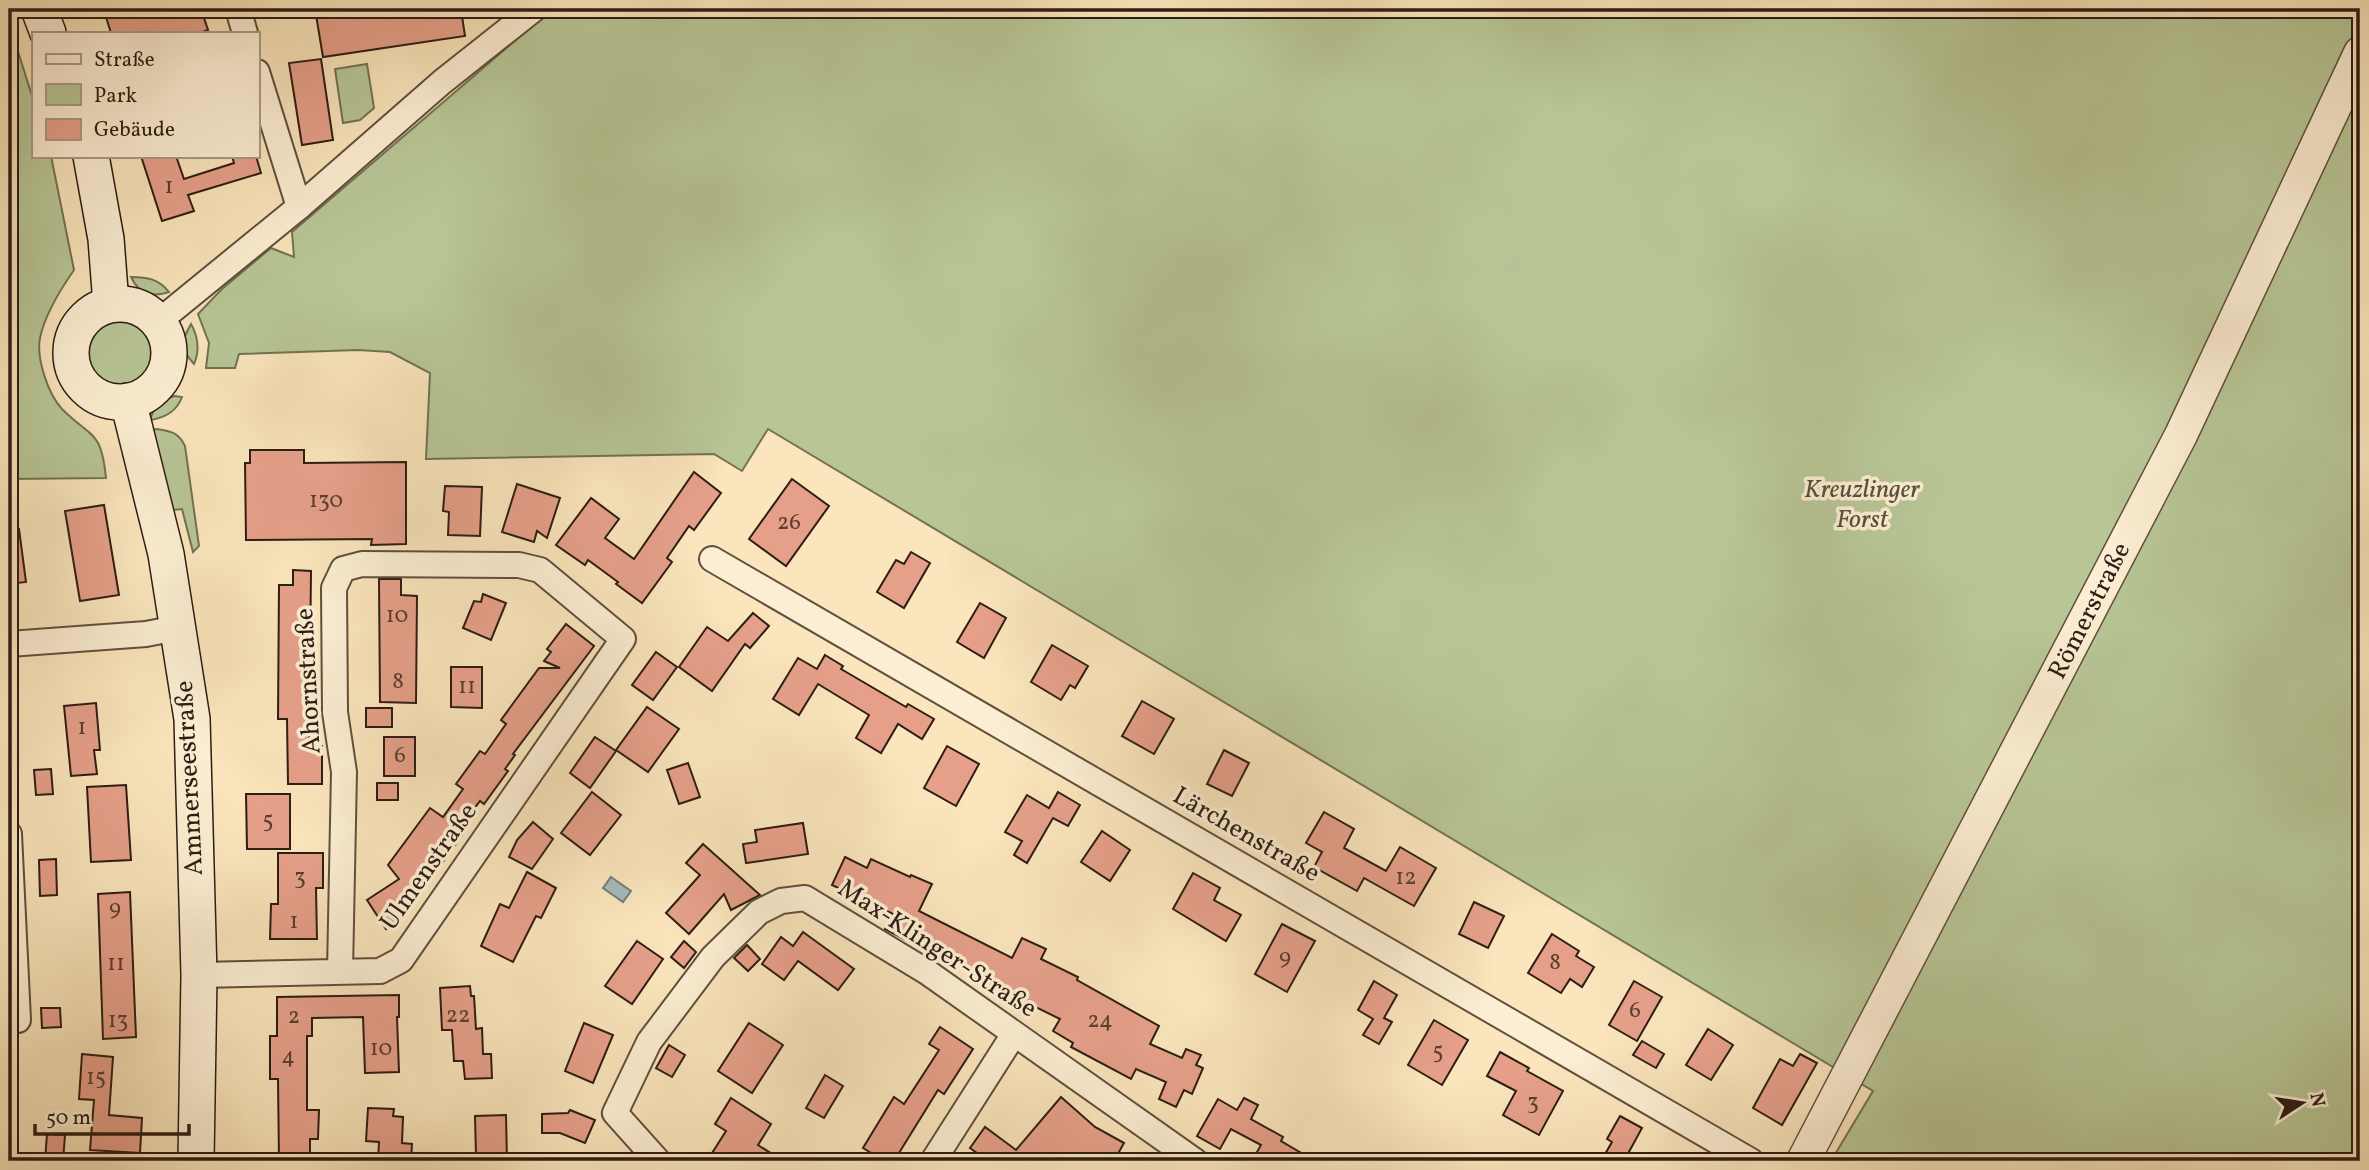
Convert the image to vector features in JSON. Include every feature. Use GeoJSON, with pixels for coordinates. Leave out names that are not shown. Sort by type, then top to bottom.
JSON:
{"type":"FeatureCollection","features":[{"type":"Feature","properties":{"kind":"main road"},"geometry":{"type":"LineString","coordinates":[[38,9],[48,32]]}},
{"type":"Feature","properties":{"kind":"main road"},"geometry":{"type":"LineString","coordinates":[[91,158],[106,239],[111,304]]}},
{"type":"Feature","properties":{"kind":"main road"},"geometry":{"type":"LineString","coordinates":[[111,304],[124,304],[148,313],[158,322],[165,333],[168,360],[164,373],[150,391],[128,401],[111,401],[95,395],[82,384],[74,370],[72,344],[82,321],[95,310],[111,304]]}},
{"type":"Feature","properties":{"kind":"main road","name":"Ammerseestraße"},"geometry":{"type":"LineString","coordinates":[[128,401],[158,514],[192,719],[199,975],[196,1161]]}},
{"type":"Feature","properties":{"kind":"street"},"geometry":{"type":"LineString","coordinates":[[238,9],[245,32]]}},
{"type":"Feature","properties":{"kind":"street"},"geometry":{"type":"LineString","coordinates":[[158,322],[299,207],[442,82],[534,9]]}},
{"type":"Feature","properties":{"kind":"street","name":"Römerstraße"},"geometry":{"type":"LineString","coordinates":[[1803,1161],[2181,435],[2360,53]]}},
{"type":"Feature","properties":{"kind":"street"},"geometry":{"type":"LineString","coordinates":[[259,78],[299,207]]}},
{"type":"Feature","properties":{"kind":"street","name":"Lärchenstraße"},"geometry":{"type":"LineString","coordinates":[[712,559],[1751,1161]]}},
{"type":"Feature","properties":{"kind":"street","name":"Ahornstraße"},"geometry":{"type":"LineString","coordinates":[[340,971],[344,772],[335,712],[334,588],[343,569],[374,564],[519,565],[540,570],[623,639]]}},
{"type":"Feature","properties":{"kind":"street"},"geometry":{"type":"LineString","coordinates":[[9,644],[146,634],[177,628]]}},
{"type":"Feature","properties":{"kind":"street","name":"Ulmenstraße"},"geometry":{"type":"LineString","coordinates":[[199,975],[380,971],[401,960],[623,639]]}},
{"type":"Feature","properties":{"kind":"street"},"geometry":{"type":"LineString","coordinates":[[9,834],[19,1020]]}},
{"type":"Feature","properties":{"kind":"street","name":"Max-Klinger-Straße"},"geometry":{"type":"LineString","coordinates":[[657,1161],[615,1113],[649,1042],[712,957],[759,912],[782,901],[806,898],[927,972],[1195,1161]]}},
{"type":"Feature","properties":{"kind":"street"},"geometry":{"type":"LineString","coordinates":[[933,1161],[1014,1034]]}},
{"type":"Feature","properties":{"kind":"green space","name":"Kreuzlinger Forst"},"geometry":{"type":"Polygon","coordinates":[[[552,9],[2360,9],[2360,1161],[1831,1161],[1873,1091],[768,429],[742,471],[714,454],[426,459],[430,373],[390,352],[358,350],[239,354],[235,368],[206,368],[209,343],[198,314],[222,289],[271,248],[294,257],[292,232],[552,9]]]}},
{"type":"Feature","properties":{"kind":"green space"},"geometry":{"type":"Polygon","coordinates":[[[9,23],[32,96],[32,158],[51,158],[74,270],[45,320],[39,346],[42,365],[48,385],[62,409],[98,443],[106,478],[9,479],[9,23]]]}},
{"type":"Feature","properties":{"kind":"green space"},"geometry":{"type":"Polygon","coordinates":[[[367,64],[374,108],[360,120],[343,123],[335,69],[367,64]]]}},
{"type":"Feature","properties":{"kind":"green space"},"geometry":{"type":"Polygon","coordinates":[[[131,277],[152,280],[169,292],[157,295],[146,293],[131,277]]]}},
{"type":"Feature","properties":{"kind":"green space"},"geometry":{"type":"Polygon","coordinates":[[[120,313],[135,316],[147,325],[156,337],[159,352],[156,367],[147,379],[135,388],[120,391],[105,388],[93,379],[84,367],[81,352],[84,337],[93,325],[105,316],[120,313]]]}},
{"type":"Feature","properties":{"kind":"green space"},"geometry":{"type":"Polygon","coordinates":[[[191,324],[197,344],[194,364],[183,345],[191,324]]]}},
{"type":"Feature","properties":{"kind":"green space"},"geometry":{"type":"Polygon","coordinates":[[[175,396],[182,397],[173,410],[165,416],[150,420],[158,404],[175,396]]]}},
{"type":"Feature","properties":{"kind":"green space"},"geometry":{"type":"Polygon","coordinates":[[[150,430],[174,433],[185,446],[199,546],[193,552],[182,509],[173,510],[150,430]]]}},
{"type":"Feature","properties":{"kind":"water"},"geometry":{"type":"Polygon","coordinates":[[[611,877],[631,891],[623,902],[603,888],[611,877]]]}},
{"type":"Feature","properties":{"kind":"building"},"geometry":{"type":"Polygon","coordinates":[[[122,9],[201,9],[208,30],[111,32],[105,14],[122,9]]]}},
{"type":"Feature","properties":{"kind":"building"},"geometry":{"type":"Polygon","coordinates":[[[315,9],[380,9],[381,17],[439,9],[461,9],[465,36],[323,57],[315,9]]]}},
{"type":"Feature","properties":{"kind":"building"},"geometry":{"type":"Polygon","coordinates":[[[321,59],[333,140],[302,145],[289,63],[321,59]]]}},
{"type":"Feature","properties":{"kind":"building"},"geometry":{"type":"Polygon","coordinates":[[[142,158],[177,158],[184,179],[234,163],[233,158],[257,158],[261,173],[188,195],[194,211],[162,221],[142,158]]]}},
{"type":"Feature","properties":{"kind":"building"},"geometry":{"type":"Polygon","coordinates":[[[250,450],[304,450],[304,463],[406,462],[406,544],[371,545],[372,539],[246,540],[245,463],[250,463],[250,450]]]}},
{"type":"Feature","properties":{"kind":"building"},"geometry":{"type":"Polygon","coordinates":[[[694,472],[721,493],[694,530],[689,526],[667,558],[672,562],[642,603],[588,560],[585,565],[556,545],[591,498],[619,519],[605,538],[634,559],[694,472]]]}},
{"type":"Feature","properties":{"kind":"building"},"geometry":{"type":"Polygon","coordinates":[[[792,479],[829,506],[786,566],[749,539],[792,479]]]}},
{"type":"Feature","properties":{"kind":"building"},"geometry":{"type":"Polygon","coordinates":[[[517,484],[560,498],[547,538],[537,531],[534,542],[502,532],[517,484]]]}},
{"type":"Feature","properties":{"kind":"building"},"geometry":{"type":"Polygon","coordinates":[[[445,486],[482,487],[480,536],[448,535],[449,512],[443,511],[445,486]]]}},
{"type":"Feature","properties":{"kind":"building"},"geometry":{"type":"Polygon","coordinates":[[[104,505],[119,595],[80,601],[65,511],[104,505]]]}},
{"type":"Feature","properties":{"kind":"building"},"geometry":{"type":"Polygon","coordinates":[[[19,529],[26,582],[9,584],[9,530],[19,529]]]}},
{"type":"Feature","properties":{"kind":"building"},"geometry":{"type":"Polygon","coordinates":[[[911,552],[930,563],[904,608],[877,592],[896,560],[904,564],[911,552]]]}},
{"type":"Feature","properties":{"kind":"building"},"geometry":{"type":"Polygon","coordinates":[[[293,570],[311,571],[309,746],[322,746],[322,784],[288,784],[287,719],[278,719],[279,585],[293,585],[293,570]]]}},
{"type":"Feature","properties":{"kind":"building"},"geometry":{"type":"Polygon","coordinates":[[[379,579],[401,579],[401,595],[417,596],[416,703],[380,702],[379,579]]]}},
{"type":"Feature","properties":{"kind":"building"},"geometry":{"type":"Polygon","coordinates":[[[483,594],[506,603],[491,640],[463,628],[474,601],[481,602],[483,594]]]}},
{"type":"Feature","properties":{"kind":"building"},"geometry":{"type":"Polygon","coordinates":[[[980,603],[1006,618],[984,658],[957,642],[980,603]]]}},
{"type":"Feature","properties":{"kind":"building"},"geometry":{"type":"Polygon","coordinates":[[[753,613],[769,626],[750,648],[745,644],[712,691],[679,667],[707,627],[728,641],[753,613]]]}},
{"type":"Feature","properties":{"kind":"building"},"geometry":{"type":"Polygon","coordinates":[[[566,624],[594,646],[513,754],[515,755],[505,769],[508,771],[484,804],[480,801],[459,829],[464,833],[440,866],[402,895],[404,898],[398,903],[406,915],[386,929],[367,900],[399,879],[388,865],[430,808],[443,817],[463,789],[456,784],[480,751],[485,754],[506,724],[501,720],[539,668],[560,668],[544,661],[551,652],[547,649],[566,624]]]}},
{"type":"Feature","properties":{"kind":"building"},"geometry":{"type":"Polygon","coordinates":[[[1052,645],[1088,666],[1075,688],[1070,685],[1061,700],[1031,682],[1052,645]]]}},
{"type":"Feature","properties":{"kind":"building"},"geometry":{"type":"Polygon","coordinates":[[[656,652],[677,667],[653,700],[632,685],[656,652]]]}},
{"type":"Feature","properties":{"kind":"building"},"geometry":{"type":"Polygon","coordinates":[[[825,655],[843,666],[841,669],[906,707],[908,704],[934,719],[922,739],[898,724],[881,753],[856,738],[869,715],[818,684],[799,715],[773,699],[798,658],[817,669],[825,655]]]}},
{"type":"Feature","properties":{"kind":"building"},"geometry":{"type":"Polygon","coordinates":[[[451,667],[482,667],[482,708],[451,707],[451,667]]]}},
{"type":"Feature","properties":{"kind":"building"},"geometry":{"type":"Polygon","coordinates":[[[1142,701],[1174,719],[1154,754],[1122,736],[1142,701]]]}},
{"type":"Feature","properties":{"kind":"building"},"geometry":{"type":"Polygon","coordinates":[[[96,703],[100,750],[94,750],[97,774],[71,776],[64,706],[96,703]]]}},
{"type":"Feature","properties":{"kind":"building"},"geometry":{"type":"Polygon","coordinates":[[[647,707],[679,729],[648,772],[616,750],[647,707]]]}},
{"type":"Feature","properties":{"kind":"building"},"geometry":{"type":"Polygon","coordinates":[[[366,708],[392,708],[392,727],[366,727],[366,708]]]}},
{"type":"Feature","properties":{"kind":"building"},"geometry":{"type":"Polygon","coordinates":[[[384,737],[415,737],[415,776],[384,776],[384,737]]]}},
{"type":"Feature","properties":{"kind":"building"},"geometry":{"type":"Polygon","coordinates":[[[595,737],[616,751],[590,788],[570,773],[595,737]]]}},
{"type":"Feature","properties":{"kind":"building"},"geometry":{"type":"Polygon","coordinates":[[[947,746],[979,764],[956,806],[924,788],[947,746]]]}},
{"type":"Feature","properties":{"kind":"building"},"geometry":{"type":"Polygon","coordinates":[[[1224,750],[1249,763],[1232,796],[1207,784],[1224,750]]]}},
{"type":"Feature","properties":{"kind":"building"},"geometry":{"type":"Polygon","coordinates":[[[688,763],[700,797],[679,804],[667,770],[688,763]]]}},
{"type":"Feature","properties":{"kind":"building"},"geometry":{"type":"Polygon","coordinates":[[[51,769],[53,794],[36,795],[34,770],[51,769]]]}},
{"type":"Feature","properties":{"kind":"building"},"geometry":{"type":"Polygon","coordinates":[[[377,783],[398,783],[398,800],[377,800],[377,783]]]}},
{"type":"Feature","properties":{"kind":"building"},"geometry":{"type":"Polygon","coordinates":[[[126,785],[131,860],[91,862],[87,787],[126,785]]]}},
{"type":"Feature","properties":{"kind":"building"},"geometry":{"type":"Polygon","coordinates":[[[592,792],[621,815],[590,855],[561,833],[592,792]]]}},
{"type":"Feature","properties":{"kind":"building"},"geometry":{"type":"Polygon","coordinates":[[[1058,792],[1080,805],[1068,826],[1053,818],[1027,863],[1014,855],[1022,841],[1005,832],[1027,795],[1049,808],[1058,792]]]}},
{"type":"Feature","properties":{"kind":"building"},"geometry":{"type":"Polygon","coordinates":[[[246,794],[290,794],[290,849],[247,849],[246,794]]]}},
{"type":"Feature","properties":{"kind":"building"},"geometry":{"type":"Polygon","coordinates":[[[1324,812],[1354,829],[1344,848],[1386,871],[1400,847],[1436,868],[1414,906],[1364,878],[1357,891],[1314,867],[1322,852],[1306,843],[1324,812]]]}},
{"type":"Feature","properties":{"kind":"building"},"geometry":{"type":"Polygon","coordinates":[[[533,822],[553,839],[532,869],[509,857],[517,840],[533,822]]]}},
{"type":"Feature","properties":{"kind":"building"},"geometry":{"type":"Polygon","coordinates":[[[803,823],[808,854],[746,863],[743,844],[757,842],[755,830],[803,823]]]}},
{"type":"Feature","properties":{"kind":"building"},"geometry":{"type":"Polygon","coordinates":[[[1102,831],[1130,850],[1110,881],[1081,862],[1102,831]]]}},
{"type":"Feature","properties":{"kind":"building"},"geometry":{"type":"Polygon","coordinates":[[[703,844],[760,895],[731,910],[724,894],[689,934],[666,913],[700,875],[686,863],[703,844]]]}},
{"type":"Feature","properties":{"kind":"building"},"geometry":{"type":"Polygon","coordinates":[[[278,853],[323,853],[323,888],[316,888],[317,939],[270,939],[271,904],[278,904],[278,853]]]}},
{"type":"Feature","properties":{"kind":"building"},"geometry":{"type":"Polygon","coordinates":[[[845,857],[867,868],[871,859],[932,884],[919,911],[1012,958],[1022,938],[1046,949],[1041,959],[1078,977],[1077,980],[1159,1026],[1150,1044],[1182,1058],[1186,1049],[1201,1055],[1196,1065],[1203,1068],[1192,1094],[1184,1090],[1176,1107],[1159,1099],[1166,1082],[1136,1069],[1131,1079],[1071,1047],[1073,1043],[1053,1031],[1060,1019],[997,988],[996,991],[971,979],[975,970],[907,936],[906,940],[885,929],[893,914],[832,885],[845,857]]]}},
{"type":"Feature","properties":{"kind":"building"},"geometry":{"type":"Polygon","coordinates":[[[56,859],[57,895],[40,896],[39,860],[56,859]]]}},
{"type":"Feature","properties":{"kind":"building"},"geometry":{"type":"Polygon","coordinates":[[[527,872],[556,888],[541,918],[536,916],[513,962],[481,946],[500,904],[509,908],[527,872]]]}},
{"type":"Feature","properties":{"kind":"building"},"geometry":{"type":"Polygon","coordinates":[[[1193,873],[1220,888],[1214,900],[1241,915],[1226,941],[1173,909],[1193,873]]]}},
{"type":"Feature","properties":{"kind":"building"},"geometry":{"type":"Polygon","coordinates":[[[130,892],[136,1037],[103,1039],[98,894],[130,892]]]}},
{"type":"Feature","properties":{"kind":"building"},"geometry":{"type":"Polygon","coordinates":[[[1474,902],[1504,916],[1488,948],[1459,934],[1474,902]]]}},
{"type":"Feature","properties":{"kind":"building"},"geometry":{"type":"Polygon","coordinates":[[[1282,924],[1315,941],[1287,992],[1255,974],[1282,924]]]}},
{"type":"Feature","properties":{"kind":"building"},"geometry":{"type":"Polygon","coordinates":[[[803,932],[854,969],[838,990],[798,961],[784,980],[762,964],[781,937],[793,946],[803,932]]]}},
{"type":"Feature","properties":{"kind":"building"},"geometry":{"type":"Polygon","coordinates":[[[1552,934],[1579,951],[1576,956],[1594,967],[1582,987],[1570,979],[1561,993],[1528,973],[1552,934]]]}},
{"type":"Feature","properties":{"kind":"building"},"geometry":{"type":"Polygon","coordinates":[[[637,941],[663,959],[632,1004],[605,986],[637,941]]]}},
{"type":"Feature","properties":{"kind":"building"},"geometry":{"type":"Polygon","coordinates":[[[684,941],[696,952],[684,968],[671,957],[684,941]]]}},
{"type":"Feature","properties":{"kind":"building"},"geometry":{"type":"Polygon","coordinates":[[[747,945],[760,959],[748,971],[734,958],[747,945]]]}},
{"type":"Feature","properties":{"kind":"building"},"geometry":{"type":"Polygon","coordinates":[[[1374,981],[1397,995],[1384,1018],[1392,1022],[1379,1044],[1363,1035],[1373,1019],[1358,1010],[1374,981]]]}},
{"type":"Feature","properties":{"kind":"building"},"geometry":{"type":"Polygon","coordinates":[[[1634,981],[1662,997],[1637,1041],[1609,1025],[1634,981]]]}},
{"type":"Feature","properties":{"kind":"building"},"geometry":{"type":"Polygon","coordinates":[[[470,986],[471,996],[474,996],[476,1029],[482,1028],[483,1054],[491,1054],[492,1078],[465,1079],[463,1061],[454,1061],[452,1030],[442,1030],[440,988],[470,986]]]}},
{"type":"Feature","properties":{"kind":"building"},"geometry":{"type":"Polygon","coordinates":[[[399,995],[399,1072],[365,1073],[363,1017],[312,1018],[312,1036],[307,1036],[307,1110],[319,1110],[318,1139],[310,1139],[310,1161],[279,1161],[278,1079],[270,1079],[270,1036],[277,1036],[277,997],[399,995]]]}},
{"type":"Feature","properties":{"kind":"building"},"geometry":{"type":"Polygon","coordinates":[[[41,1008],[60,1008],[61,1027],[42,1028],[41,1008]]]}},
{"type":"Feature","properties":{"kind":"building"},"geometry":{"type":"Polygon","coordinates":[[[1434,1020],[1468,1040],[1442,1085],[1408,1065],[1434,1020]]]}},
{"type":"Feature","properties":{"kind":"building"},"geometry":{"type":"Polygon","coordinates":[[[584,1023],[613,1035],[593,1083],[565,1071],[584,1023]]]}},
{"type":"Feature","properties":{"kind":"building"},"geometry":{"type":"Polygon","coordinates":[[[749,1023],[783,1045],[752,1093],[718,1071],[749,1023]]]}},
{"type":"Feature","properties":{"kind":"building"},"geometry":{"type":"Polygon","coordinates":[[[940,1027],[973,1049],[944,1094],[938,1090],[894,1161],[884,1161],[863,1148],[894,1097],[904,1104],[939,1050],[929,1044],[940,1027]]]}},
{"type":"Feature","properties":{"kind":"building"},"geometry":{"type":"Polygon","coordinates":[[[1708,1029],[1733,1045],[1711,1080],[1686,1065],[1708,1029]]]}},
{"type":"Feature","properties":{"kind":"building"},"geometry":{"type":"Polygon","coordinates":[[[1642,1041],[1664,1054],[1656,1068],[1633,1055],[1642,1041]]]}},
{"type":"Feature","properties":{"kind":"building"},"geometry":{"type":"Polygon","coordinates":[[[669,1045],[685,1055],[672,1077],[656,1068],[669,1045]]]}},
{"type":"Feature","properties":{"kind":"building"},"geometry":{"type":"Polygon","coordinates":[[[1500,1052],[1563,1091],[1539,1135],[1503,1115],[1516,1091],[1487,1076],[1500,1052]]]}},
{"type":"Feature","properties":{"kind":"building"},"geometry":{"type":"Polygon","coordinates":[[[82,1054],[113,1057],[109,1115],[142,1118],[140,1153],[90,1150],[94,1100],[79,1099],[82,1054]]]}},
{"type":"Feature","properties":{"kind":"building"},"geometry":{"type":"Polygon","coordinates":[[[1800,1054],[1817,1063],[1782,1125],[1753,1108],[1780,1059],[1793,1066],[1800,1054]]]}},
{"type":"Feature","properties":{"kind":"building"},"geometry":{"type":"Polygon","coordinates":[[[825,1075],[843,1086],[824,1118],[806,1108],[825,1075]]]}},
{"type":"Feature","properties":{"kind":"building"},"geometry":{"type":"Polygon","coordinates":[[[1061,1097],[1095,1127],[1124,1143],[1114,1161],[988,1161],[970,1148],[985,1127],[1016,1150],[1061,1097]]]}},
{"type":"Feature","properties":{"kind":"building"},"geometry":{"type":"Polygon","coordinates":[[[731,1098],[771,1124],[758,1145],[783,1161],[707,1161],[726,1131],[715,1124],[731,1098]]]}},
{"type":"Feature","properties":{"kind":"building"},"geometry":{"type":"Polygon","coordinates":[[[1244,1098],[1258,1105],[1251,1119],[1283,1137],[1281,1141],[1315,1161],[1252,1161],[1261,1145],[1231,1129],[1220,1149],[1197,1136],[1218,1099],[1237,1110],[1244,1098]]]}},
{"type":"Feature","properties":{"kind":"building"},"geometry":{"type":"Polygon","coordinates":[[[368,1108],[394,1109],[393,1116],[403,1117],[402,1143],[412,1144],[411,1161],[378,1161],[379,1142],[366,1141],[368,1108]]]}},
{"type":"Feature","properties":{"kind":"building"},"geometry":{"type":"Polygon","coordinates":[[[570,1110],[595,1120],[585,1143],[560,1133],[542,1133],[542,1114],[568,1113],[570,1110]]]}},
{"type":"Feature","properties":{"kind":"building"},"geometry":{"type":"Polygon","coordinates":[[[506,1115],[507,1161],[490,1161],[490,1156],[476,1156],[475,1116],[506,1115]]]}},
{"type":"Feature","properties":{"kind":"building"},"geometry":{"type":"Polygon","coordinates":[[[1620,1116],[1642,1128],[1624,1161],[1601,1161],[1612,1142],[1607,1139],[1620,1116]]]}},
{"type":"Feature","properties":{"kind":"building"},"geometry":{"type":"Polygon","coordinates":[[[47,1134],[65,1135],[63,1161],[45,1161],[47,1134]]]}}]}
